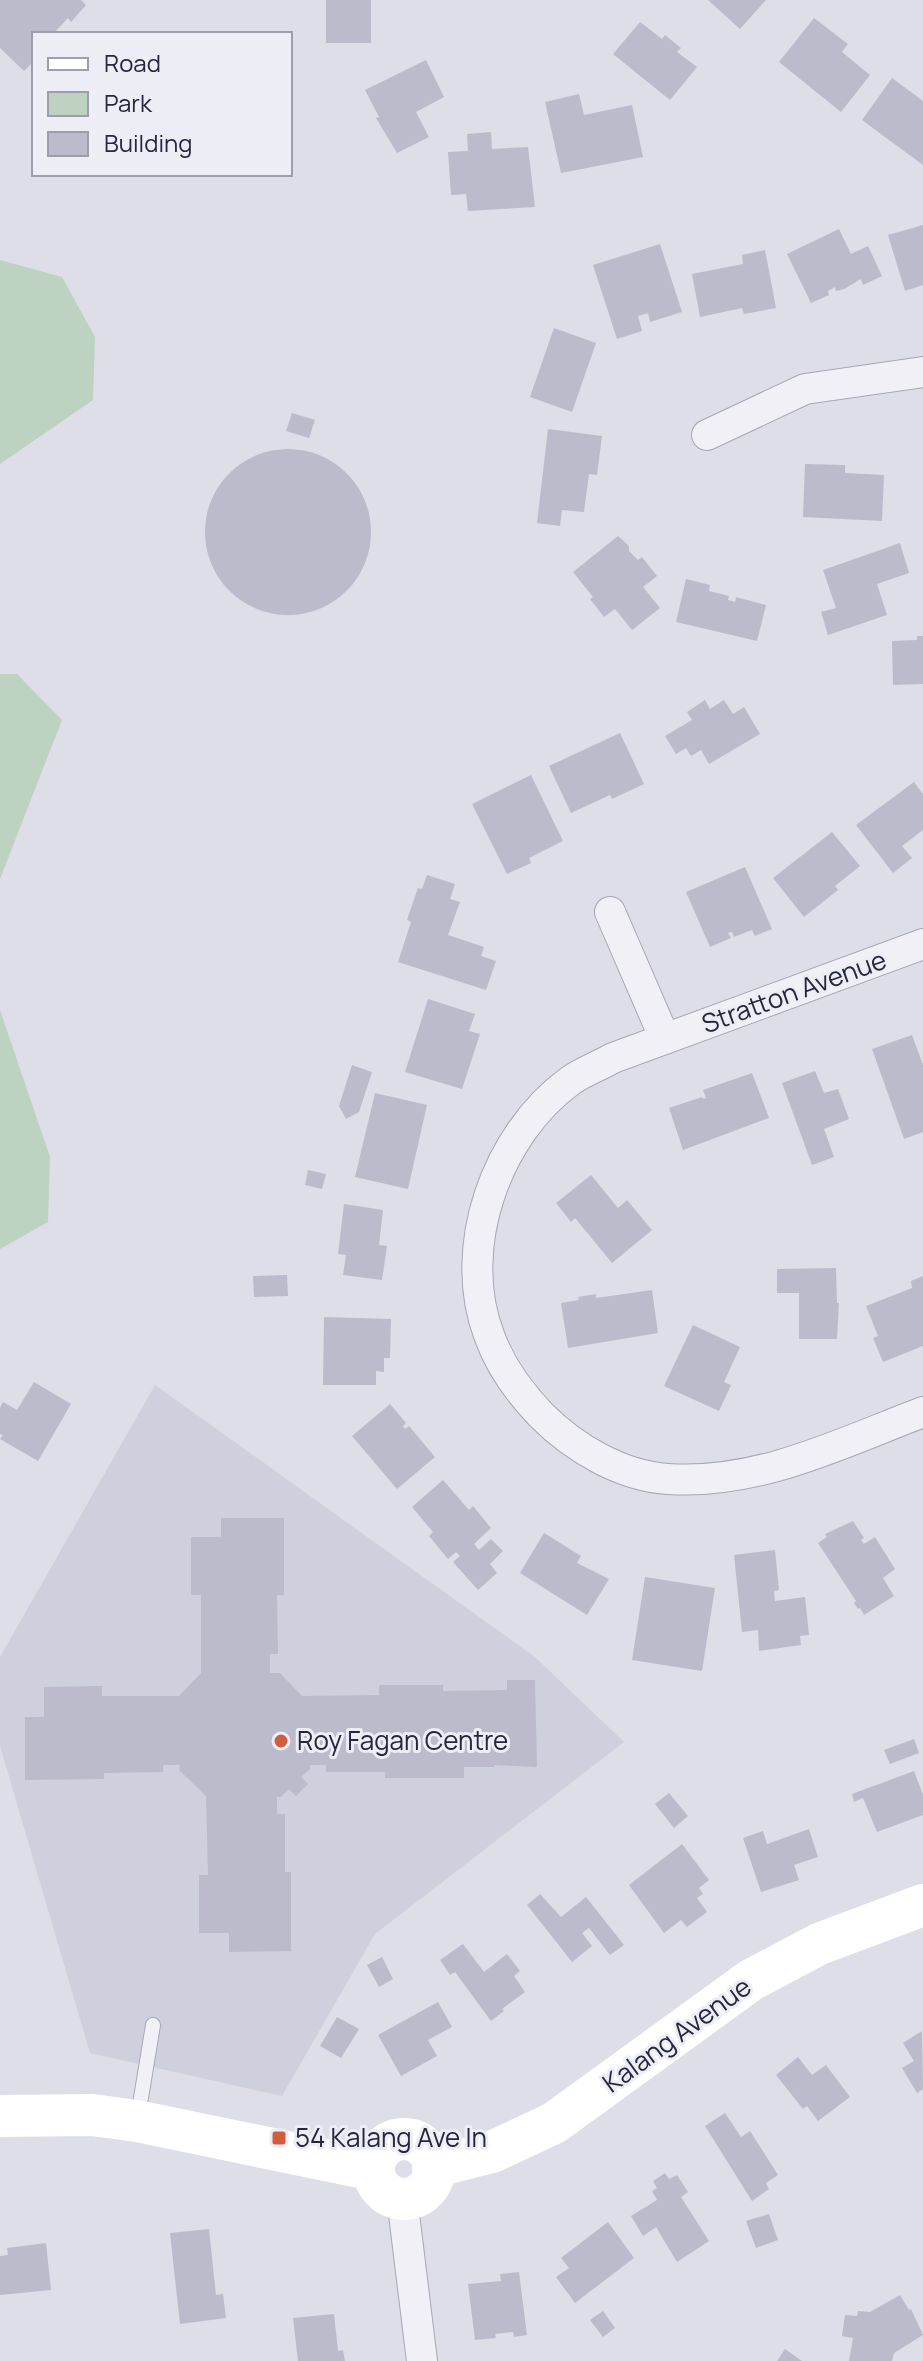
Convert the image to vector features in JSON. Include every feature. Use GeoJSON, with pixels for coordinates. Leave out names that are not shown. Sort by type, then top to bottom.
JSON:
{"type":"FeatureCollection","features":[{"type":"Feature","properties":{"kind":"street"},"geometry":{"type":"LineString","coordinates":[[707,435],[805,389],[923,372]]}},
{"type":"Feature","properties":{"kind":"street"},"geometry":{"type":"LineString","coordinates":[[610,912],[665,1039]]}},
{"type":"Feature","properties":{"kind":"street","name":"Stratton Avenue"},"geometry":{"type":"LineString","coordinates":[[923,944],[613,1058],[570,1080],[539,1110],[515,1141],[496,1176],[485,1208],[478,1250],[478,1292],[488,1333],[506,1373],[558,1433],[591,1454],[629,1470],[665,1479],[706,1480],[749,1475],[923,1412]]}},
{"type":"Feature","properties":{"kind":"street","name":"Kalang Avenue"},"geometry":{"type":"LineString","coordinates":[[388,2184],[418,2195],[430,2183],[433,2167],[471,2159],[522,2140],[554,2123],[751,1980],[819,1944],[923,1905]]}},
{"type":"Feature","properties":{"kind":"street"},"geometry":{"type":"LineString","coordinates":[[0,2116],[92,2115],[137,2121],[388,2184],[422,2361]]}},
{"type":"Feature","properties":{"kind":"lane"},"geometry":{"type":"LineString","coordinates":[[137,2121],[153,2025]]}},
{"type":"Feature","properties":{"kind":"shaded area"},"geometry":{"type":"Polygon","coordinates":[[[155,1385],[535,1657],[624,1742],[375,1934],[282,2096],[90,2053],[0,1746],[0,1657],[155,1385]]]}},
{"type":"Feature","properties":{"kind":"green space"},"geometry":{"type":"Polygon","coordinates":[[[0,260],[62,277],[95,337],[93,400],[0,464],[0,260]]]}},
{"type":"Feature","properties":{"kind":"green space"},"geometry":{"type":"Polygon","coordinates":[[[0,674],[17,674],[62,720],[0,879],[0,674]]]}},
{"type":"Feature","properties":{"kind":"green space"},"geometry":{"type":"Polygon","coordinates":[[[0,1010],[50,1157],[48,1222],[0,1249],[0,1010]]]}},
{"type":"Feature","properties":{"kind":"building"},"geometry":{"type":"Polygon","coordinates":[[[0,0],[81,0],[86,5],[71,22],[68,18],[55,32],[32,32],[32,63],[24,71],[0,48],[0,0]]]}},
{"type":"Feature","properties":{"kind":"building"},"geometry":{"type":"Polygon","coordinates":[[[326,0],[371,0],[371,43],[326,43],[326,0]]]}},
{"type":"Feature","properties":{"kind":"building"},"geometry":{"type":"Polygon","coordinates":[[[708,0],[766,0],[740,29],[708,0]]]}},
{"type":"Feature","properties":{"kind":"building"},"geometry":{"type":"Polygon","coordinates":[[[814,18],[848,44],[842,52],[870,75],[841,112],[779,62],[814,18]]]}},
{"type":"Feature","properties":{"kind":"building"},"geometry":{"type":"Polygon","coordinates":[[[640,22],[662,39],[665,35],[681,48],[677,52],[697,67],[670,100],[613,54],[640,22]]]}},
{"type":"Feature","properties":{"kind":"building"},"geometry":{"type":"Polygon","coordinates":[[[426,60],[444,97],[416,112],[429,137],[397,153],[376,118],[379,117],[365,90],[426,60]]]}},
{"type":"Feature","properties":{"kind":"building"},"geometry":{"type":"Polygon","coordinates":[[[892,78],[923,101],[923,165],[862,120],[892,78]]]}},
{"type":"Feature","properties":{"kind":"building"},"geometry":{"type":"Polygon","coordinates":[[[579,94],[584,115],[632,105],[643,157],[561,173],[545,102],[579,94]]]}},
{"type":"Feature","properties":{"kind":"building"},"geometry":{"type":"Polygon","coordinates":[[[491,132],[492,149],[528,147],[535,207],[468,211],[466,194],[451,195],[448,152],[468,151],[467,134],[491,132]]]}},
{"type":"Feature","properties":{"kind":"building"},"geometry":{"type":"Polygon","coordinates":[[[923,225],[923,285],[905,291],[888,235],[923,225]]]}},
{"type":"Feature","properties":{"kind":"building"},"geometry":{"type":"Polygon","coordinates":[[[839,229],[851,254],[868,246],[882,276],[863,285],[861,279],[844,289],[836,291],[835,287],[828,291],[829,295],[811,303],[787,254],[839,229]]]}},
{"type":"Feature","properties":{"kind":"building"},"geometry":{"type":"Polygon","coordinates":[[[660,244],[682,312],[650,322],[648,313],[638,316],[642,331],[617,339],[593,265],[660,244]]]}},
{"type":"Feature","properties":{"kind":"building"},"geometry":{"type":"Polygon","coordinates":[[[765,250],[776,308],[744,314],[742,308],[700,317],[692,274],[743,264],[742,255],[765,250]]]}},
{"type":"Feature","properties":{"kind":"building"},"geometry":{"type":"Polygon","coordinates":[[[554,328],[596,343],[572,412],[530,397],[554,328]]]}},
{"type":"Feature","properties":{"kind":"building"},"geometry":{"type":"Polygon","coordinates":[[[292,413],[315,420],[309,438],[286,431],[292,413]]]}},
{"type":"Feature","properties":{"kind":"building"},"geometry":{"type":"Polygon","coordinates":[[[548,429],[602,436],[597,475],[589,474],[584,512],[562,510],[560,526],[537,523],[548,429]]]}},
{"type":"Feature","properties":{"kind":"building"},"geometry":{"type":"Polygon","coordinates":[[[288,449],[320,456],[346,474],[364,500],[371,532],[364,564],[346,590],[320,608],[288,615],[256,608],[230,590],[212,564],[205,532],[212,500],[230,474],[256,456],[288,449]]]}},
{"type":"Feature","properties":{"kind":"building"},"geometry":{"type":"Polygon","coordinates":[[[805,464],[845,465],[845,473],[884,475],[882,521],[803,517],[805,464]]]}},
{"type":"Feature","properties":{"kind":"building"},"geometry":{"type":"Polygon","coordinates":[[[618,536],[629,546],[629,551],[638,560],[642,557],[657,576],[643,587],[660,608],[632,630],[615,609],[604,617],[573,572],[618,536]]]}},
{"type":"Feature","properties":{"kind":"building"},"geometry":{"type":"Polygon","coordinates":[[[900,543],[909,573],[877,584],[887,615],[828,635],[821,612],[836,608],[823,570],[900,543]]]}},
{"type":"Feature","properties":{"kind":"building"},"geometry":{"type":"Polygon","coordinates":[[[686,579],[710,585],[709,591],[729,596],[728,600],[735,602],[736,597],[766,605],[757,641],[676,622],[686,579]]]}},
{"type":"Feature","properties":{"kind":"building"},"geometry":{"type":"Polygon","coordinates":[[[917,636],[923,636],[923,684],[893,685],[892,641],[917,640],[917,636]]]}},
{"type":"Feature","properties":{"kind":"building"},"geometry":{"type":"Polygon","coordinates":[[[705,700],[710,709],[724,700],[733,714],[744,707],[760,734],[709,764],[701,750],[691,756],[686,748],[676,754],[665,736],[692,720],[687,712],[705,700]]]}},
{"type":"Feature","properties":{"kind":"building"},"geometry":{"type":"Polygon","coordinates":[[[620,733],[644,784],[571,813],[549,766],[620,733]]]}},
{"type":"Feature","properties":{"kind":"building"},"geometry":{"type":"Polygon","coordinates":[[[531,775],[563,841],[529,858],[531,863],[507,874],[472,804],[531,775]]]}},
{"type":"Feature","properties":{"kind":"building"},"geometry":{"type":"Polygon","coordinates":[[[914,782],[923,794],[923,830],[902,846],[912,858],[893,873],[856,825],[914,782]]]}},
{"type":"Feature","properties":{"kind":"building"},"geometry":{"type":"Polygon","coordinates":[[[832,832],[860,866],[835,886],[838,890],[804,917],[773,878],[832,832]]]}},
{"type":"Feature","properties":{"kind":"building"},"geometry":{"type":"Polygon","coordinates":[[[745,867],[772,929],[755,936],[752,930],[734,937],[732,932],[728,933],[731,938],[710,947],[686,892],[745,867]]]}},
{"type":"Feature","properties":{"kind":"building"},"geometry":{"type":"Polygon","coordinates":[[[427,875],[455,884],[450,899],[460,902],[448,935],[484,947],[481,956],[496,961],[486,990],[398,962],[411,922],[407,920],[418,888],[422,889],[427,875]]]}},
{"type":"Feature","properties":{"kind":"building"},"geometry":{"type":"Polygon","coordinates":[[[428,999],[475,1014],[469,1031],[480,1034],[462,1089],[405,1072],[428,999]]]}},
{"type":"Feature","properties":{"kind":"building"},"geometry":{"type":"Polygon","coordinates":[[[912,1035],[923,1065],[923,1132],[904,1139],[872,1049],[912,1035]]]}},
{"type":"Feature","properties":{"kind":"building"},"geometry":{"type":"Polygon","coordinates":[[[352,1065],[372,1072],[359,1112],[346,1119],[339,1106],[352,1065]]]}},
{"type":"Feature","properties":{"kind":"building"},"geometry":{"type":"Polygon","coordinates":[[[815,1071],[824,1093],[838,1089],[849,1119],[824,1129],[834,1157],[812,1165],[782,1083],[815,1071]]]}},
{"type":"Feature","properties":{"kind":"building"},"geometry":{"type":"Polygon","coordinates":[[[752,1073],[769,1118],[683,1150],[669,1108],[706,1098],[703,1090],[752,1073]]]}},
{"type":"Feature","properties":{"kind":"building"},"geometry":{"type":"Polygon","coordinates":[[[375,1093],[427,1105],[408,1189],[355,1177],[375,1093]]]}},
{"type":"Feature","properties":{"kind":"building"},"geometry":{"type":"Polygon","coordinates":[[[308,1170],[326,1174],[322,1189],[305,1185],[308,1170]]]}},
{"type":"Feature","properties":{"kind":"building"},"geometry":{"type":"Polygon","coordinates":[[[591,1175],[618,1208],[627,1200],[652,1230],[612,1263],[575,1218],[571,1222],[556,1203],[591,1175]]]}},
{"type":"Feature","properties":{"kind":"building"},"geometry":{"type":"Polygon","coordinates":[[[344,1204],[383,1210],[379,1245],[387,1246],[382,1280],[343,1275],[346,1255],[338,1254],[344,1204]]]}},
{"type":"Feature","properties":{"kind":"building"},"geometry":{"type":"Polygon","coordinates":[[[836,1268],[839,1303],[837,1339],[799,1339],[799,1293],[777,1293],[777,1269],[836,1268]]]}},
{"type":"Feature","properties":{"kind":"building"},"geometry":{"type":"Polygon","coordinates":[[[287,1275],[288,1296],[254,1297],[253,1276],[287,1275]]]}},
{"type":"Feature","properties":{"kind":"building"},"geometry":{"type":"Polygon","coordinates":[[[923,1276],[923,1346],[883,1362],[873,1338],[878,1336],[866,1306],[912,1288],[911,1281],[923,1276]]]}},
{"type":"Feature","properties":{"kind":"building"},"geometry":{"type":"Polygon","coordinates":[[[652,1290],[658,1333],[568,1348],[561,1303],[596,1294],[596,1298],[652,1290]]]}},
{"type":"Feature","properties":{"kind":"building"},"geometry":{"type":"Polygon","coordinates":[[[324,1317],[391,1319],[390,1358],[384,1358],[384,1372],[376,1371],[376,1385],[323,1385],[324,1317]]]}},
{"type":"Feature","properties":{"kind":"building"},"geometry":{"type":"Polygon","coordinates":[[[693,1325],[740,1347],[724,1382],[731,1385],[719,1411],[664,1386],[693,1325]]]}},
{"type":"Feature","properties":{"kind":"building"},"geometry":{"type":"Polygon","coordinates":[[[34,1382],[71,1404],[38,1461],[0,1439],[3,1435],[0,1434],[0,1408],[3,1402],[17,1410],[34,1382]]]}},
{"type":"Feature","properties":{"kind":"building"},"geometry":{"type":"Polygon","coordinates":[[[390,1404],[406,1423],[403,1426],[405,1429],[409,1426],[435,1457],[397,1489],[352,1436],[390,1404]]]}},
{"type":"Feature","properties":{"kind":"building"},"geometry":{"type":"Polygon","coordinates":[[[443,1480],[469,1510],[473,1506],[491,1528],[474,1544],[479,1550],[491,1539],[503,1551],[490,1564],[497,1573],[478,1590],[453,1562],[460,1556],[456,1552],[448,1559],[429,1536],[433,1532],[412,1507],[443,1480]]]}},
{"type":"Feature","properties":{"kind":"building","name":"Roy Fagan Centre"},"geometry":{"type":"Polygon","coordinates":[[[221,1518],[284,1518],[284,1595],[277,1595],[278,1654],[270,1654],[270,1673],[280,1673],[302,1696],[379,1695],[379,1685],[443,1685],[443,1691],[507,1690],[507,1680],[535,1680],[537,1767],[464,1767],[464,1778],[385,1778],[385,1772],[326,1772],[326,1765],[310,1765],[301,1777],[308,1784],[296,1796],[289,1789],[277,1797],[277,1814],[285,1814],[285,1872],[291,1872],[291,1951],[229,1952],[229,1933],[199,1933],[199,1875],[208,1875],[206,1796],[179,1770],[180,1765],[163,1765],[163,1772],[104,1773],[104,1779],[25,1780],[25,1717],[44,1717],[44,1687],[102,1686],[102,1696],[179,1696],[201,1673],[201,1595],[191,1595],[191,1537],[221,1537],[221,1518]]]}},
{"type":"Feature","properties":{"kind":"building"},"geometry":{"type":"Polygon","coordinates":[[[853,1521],[864,1538],[861,1540],[864,1544],[875,1537],[895,1569],[883,1578],[894,1596],[864,1615],[818,1543],[827,1537],[825,1534],[853,1521]]]}},
{"type":"Feature","properties":{"kind":"building"},"geometry":{"type":"Polygon","coordinates":[[[544,1533],[581,1556],[577,1563],[609,1579],[587,1615],[520,1573],[544,1533]]]}},
{"type":"Feature","properties":{"kind":"building"},"geometry":{"type":"Polygon","coordinates":[[[775,1550],[779,1590],[774,1591],[775,1601],[805,1597],[809,1635],[800,1636],[801,1645],[759,1651],[758,1630],[742,1632],[734,1555],[775,1550]]]}},
{"type":"Feature","properties":{"kind":"building"},"geometry":{"type":"Polygon","coordinates":[[[645,1577],[715,1588],[702,1671],[632,1660],[645,1577]]]}},
{"type":"Feature","properties":{"kind":"building"},"geometry":{"type":"Polygon","coordinates":[[[914,1739],[919,1753],[890,1764],[884,1750],[914,1739]]]}},
{"type":"Feature","properties":{"kind":"building"},"geometry":{"type":"Polygon","coordinates":[[[914,1771],[923,1795],[923,1815],[877,1832],[863,1798],[854,1802],[852,1794],[914,1771]]]}},
{"type":"Feature","properties":{"kind":"building"},"geometry":{"type":"Polygon","coordinates":[[[669,1793],[688,1816],[674,1828],[655,1804],[669,1793]]]}},
{"type":"Feature","properties":{"kind":"building"},"geometry":{"type":"Polygon","coordinates":[[[809,1829],[818,1857],[794,1865],[799,1880],[761,1892],[743,1838],[763,1831],[767,1844],[809,1829]]]}},
{"type":"Feature","properties":{"kind":"building"},"geometry":{"type":"Polygon","coordinates":[[[682,1844],[709,1880],[699,1888],[703,1894],[697,1898],[707,1912],[687,1927],[681,1920],[664,1933],[629,1885],[682,1844]]]}},
{"type":"Feature","properties":{"kind":"building"},"geometry":{"type":"Polygon","coordinates":[[[540,1894],[561,1917],[586,1897],[624,1945],[610,1955],[589,1928],[582,1933],[592,1946],[572,1962],[527,1905],[540,1894]]]}},
{"type":"Feature","properties":{"kind":"building"},"geometry":{"type":"Polygon","coordinates":[[[463,1944],[484,1972],[507,1954],[520,1971],[514,1976],[525,1992],[491,2021],[455,1972],[450,1975],[440,1960],[463,1944]]]}},
{"type":"Feature","properties":{"kind":"building"},"geometry":{"type":"Polygon","coordinates":[[[382,1957],[393,1979],[379,1987],[367,1965],[382,1957]]]}},
{"type":"Feature","properties":{"kind":"building"},"geometry":{"type":"Polygon","coordinates":[[[438,2002],[452,2027],[428,2040],[437,2056],[401,2076],[378,2035],[438,2002]]]}},
{"type":"Feature","properties":{"kind":"building"},"geometry":{"type":"Polygon","coordinates":[[[337,2017],[359,2029],[341,2058],[320,2046],[337,2017]]]}},
{"type":"Feature","properties":{"kind":"building"},"geometry":{"type":"Polygon","coordinates":[[[922,2031],[923,2089],[917,2093],[902,2068],[914,2061],[903,2043],[922,2031]]]}},
{"type":"Feature","properties":{"kind":"building"},"geometry":{"type":"Polygon","coordinates":[[[798,2057],[812,2075],[826,2065],[850,2097],[818,2121],[807,2106],[803,2109],[776,2075],[798,2057]]]}},
{"type":"Feature","properties":{"kind":"building"},"geometry":{"type":"Polygon","coordinates":[[[725,2113],[741,2137],[750,2131],[778,2175],[766,2183],[769,2189],[752,2201],[705,2126],[725,2113]]]}},
{"type":"Feature","properties":{"kind":"building"},"geometry":{"type":"Polygon","coordinates":[[[665,2173],[669,2179],[677,2175],[688,2192],[681,2197],[709,2241],[677,2262],[656,2227],[643,2236],[631,2216],[657,2200],[652,2191],[657,2188],[653,2181],[665,2173]]]}},
{"type":"Feature","properties":{"kind":"building"},"geometry":{"type":"Polygon","coordinates":[[[769,2214],[778,2240],[756,2248],[746,2221],[769,2214]]]}},
{"type":"Feature","properties":{"kind":"building"},"geometry":{"type":"Polygon","coordinates":[[[608,2222],[634,2258],[575,2303],[556,2277],[569,2268],[561,2258],[608,2222]]]}},
{"type":"Feature","properties":{"kind":"building"},"geometry":{"type":"Polygon","coordinates":[[[209,2229],[216,2295],[223,2294],[226,2318],[180,2324],[170,2233],[209,2229]]]}},
{"type":"Feature","properties":{"kind":"building"},"geometry":{"type":"Polygon","coordinates":[[[46,2243],[51,2290],[0,2295],[0,2256],[8,2255],[7,2248],[46,2243]]]}},
{"type":"Feature","properties":{"kind":"building"},"geometry":{"type":"Polygon","coordinates":[[[519,2272],[527,2335],[514,2337],[513,2332],[475,2340],[468,2284],[501,2281],[500,2274],[519,2272]]]}},
{"type":"Feature","properties":{"kind":"building"},"geometry":{"type":"Polygon","coordinates":[[[900,2295],[911,2309],[923,2335],[894,2353],[892,2361],[849,2361],[853,2338],[842,2336],[845,2315],[857,2316],[858,2311],[870,2312],[900,2295]]]}},
{"type":"Feature","properties":{"kind":"building"},"geometry":{"type":"Polygon","coordinates":[[[603,2311],[615,2328],[603,2337],[590,2320],[603,2311]]]}},
{"type":"Feature","properties":{"kind":"building"},"geometry":{"type":"Polygon","coordinates":[[[334,2314],[338,2351],[343,2350],[345,2361],[298,2361],[293,2318],[334,2314]]]}},
{"type":"Feature","properties":{"kind":"building"},"geometry":{"type":"Polygon","coordinates":[[[785,2349],[802,2361],[777,2361],[785,2349]]]}},
{"type":"Feature","properties":{"kind":"place","name":"Roy Fagan Centre"},"geometry":{"type":"Point","coordinates":[281,1741]}},
{"type":"Feature","properties":{"kind":"place","name":"54 Kalang Ave In"},"geometry":{"type":"Point","coordinates":[279,2138]}}]}
